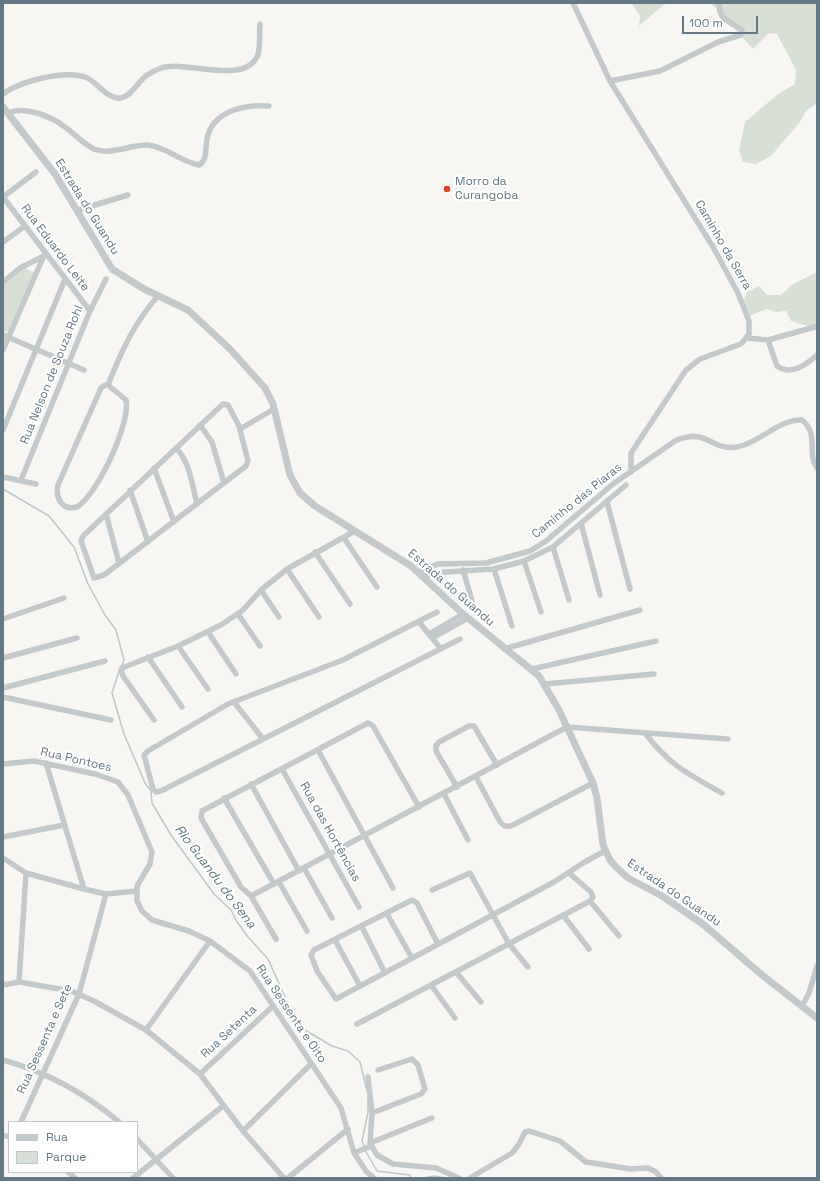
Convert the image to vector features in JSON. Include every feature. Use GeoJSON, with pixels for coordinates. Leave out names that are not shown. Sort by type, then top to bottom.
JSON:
{"type":"FeatureCollection","features":[{"type":"Feature","properties":{"kind":"street","name":"Caminho da Serra"},"geometry":{"type":"LineString","coordinates":[[573,3],[610,81],[662,163],[738,292],[749,321],[750,328],[747,338]]}},
{"type":"Feature","properties":{"kind":"street"},"geometry":{"type":"LineString","coordinates":[[610,81],[660,71],[718,42],[741,36],[742,30],[725,20],[720,14],[720,3]]}},
{"type":"Feature","properties":{"kind":"street"},"geometry":{"type":"LineString","coordinates":[[4,91],[44,78],[74,75],[85,77],[96,83],[113,97],[120,98],[128,95],[147,75],[161,68],[172,66],[217,70],[244,69],[253,63],[258,56],[260,24]]}},
{"type":"Feature","properties":{"kind":"street"},"geometry":{"type":"LineString","coordinates":[[8,113],[20,111],[44,115],[64,126],[96,150],[113,150],[138,145],[150,145],[162,148],[199,165],[202,163],[206,154],[207,138],[214,123],[222,116],[245,106],[270,106]]}},
{"type":"Feature","properties":{"kind":"street","name":"Estrada do Guandu"},"geometry":{"type":"LineString","coordinates":[[3,107],[55,174],[78,210],[112,269],[158,296],[188,310],[205,325],[265,388],[274,409],[290,475],[296,488],[310,502],[393,553],[420,574],[465,616],[504,649],[532,669],[545,684],[567,727],[592,783],[605,851],[610,860],[623,874],[662,896],[699,921],[762,975],[817,1018]]}},
{"type":"Feature","properties":{"kind":"street"},"geometry":{"type":"LineString","coordinates":[[3,197],[36,172]]}},
{"type":"Feature","properties":{"kind":"street"},"geometry":{"type":"LineString","coordinates":[[78,210],[128,195]]}},
{"type":"Feature","properties":{"kind":"street","name":"Rua Eduardo Leite"},"geometry":{"type":"LineString","coordinates":[[3,197],[44,255],[66,279],[90,311]]}},
{"type":"Feature","properties":{"kind":"street"},"geometry":{"type":"LineString","coordinates":[[3,242],[24,226]]}},
{"type":"Feature","properties":{"kind":"street"},"geometry":{"type":"LineString","coordinates":[[3,282],[29,262],[44,255]]}},
{"type":"Feature","properties":{"kind":"street"},"geometry":{"type":"LineString","coordinates":[[3,350],[6,335],[44,255]]}},
{"type":"Feature","properties":{"kind":"street"},"geometry":{"type":"LineString","coordinates":[[3,430],[66,279]]}},
{"type":"Feature","properties":{"kind":"street","name":"Rua Nelson de Souza Rohl"},"geometry":{"type":"LineString","coordinates":[[20,480],[70,363],[90,311],[106,279]]}},
{"type":"Feature","properties":{"kind":"street"},"geometry":{"type":"LineString","coordinates":[[108,385],[122,395],[127,404],[126,415],[116,444],[104,471],[83,503],[75,508],[63,506],[59,502],[57,496],[58,485],[101,388],[108,385],[132,330],[143,313],[158,296]]}},
{"type":"Feature","properties":{"kind":"street"},"geometry":{"type":"LineString","coordinates":[[631,472],[631,453],[690,366],[708,355],[736,347],[747,338],[768,340],[815,328]]}},
{"type":"Feature","properties":{"kind":"street"},"geometry":{"type":"LineString","coordinates":[[6,335],[84,370]]}},
{"type":"Feature","properties":{"kind":"street"},"geometry":{"type":"LineString","coordinates":[[768,340],[778,368],[789,370],[802,368],[817,356]]}},
{"type":"Feature","properties":{"kind":"street"},"geometry":{"type":"LineString","coordinates":[[226,404],[228,405],[240,430],[248,463],[224,484],[104,575],[94,578],[82,541],[82,536],[200,425],[217,408],[226,404]]}},
{"type":"Feature","properties":{"kind":"street"},"geometry":{"type":"LineString","coordinates":[[240,430],[274,409]]}},
{"type":"Feature","properties":{"kind":"street","name":"Caminho das Piaras"},"geometry":{"type":"LineString","coordinates":[[420,574],[438,564],[486,563],[530,551],[546,541],[613,484],[670,444],[684,437],[698,436],[722,446],[737,447],[794,420],[802,420],[810,430],[813,440],[813,460],[817,468]]}},
{"type":"Feature","properties":{"kind":"street"},"geometry":{"type":"LineString","coordinates":[[200,425],[212,442],[224,484]]}},
{"type":"Feature","properties":{"kind":"street"},"geometry":{"type":"LineString","coordinates":[[176,448],[181,453],[186,464],[197,504]]}},
{"type":"Feature","properties":{"kind":"street"},"geometry":{"type":"LineString","coordinates":[[154,468],[174,522]]}},
{"type":"Feature","properties":{"kind":"street"},"geometry":{"type":"LineString","coordinates":[[3,477],[36,484]]}},
{"type":"Feature","properties":{"kind":"street"},"geometry":{"type":"LineString","coordinates":[[420,574],[494,569],[524,561],[553,547],[626,485]]}},
{"type":"Feature","properties":{"kind":"street"},"geometry":{"type":"LineString","coordinates":[[130,490],[148,542]]}},
{"type":"Feature","properties":{"kind":"street"},"geometry":{"type":"LineString","coordinates":[[606,502],[630,589]]}},
{"type":"Feature","properties":{"kind":"street"},"geometry":{"type":"LineString","coordinates":[[106,514],[119,563]]}},
{"type":"Feature","properties":{"kind":"street"},"geometry":{"type":"LineString","coordinates":[[581,523],[600,595]]}},
{"type":"Feature","properties":{"kind":"street"},"geometry":{"type":"LineString","coordinates":[[154,720],[120,670],[208,632],[238,614],[260,590],[286,569],[315,552],[344,538],[355,530]]}},
{"type":"Feature","properties":{"kind":"street"},"geometry":{"type":"LineString","coordinates":[[344,538],[377,587]]}},
{"type":"Feature","properties":{"kind":"street"},"geometry":{"type":"LineString","coordinates":[[553,547],[569,600]]}},
{"type":"Feature","properties":{"kind":"street"},"geometry":{"type":"LineString","coordinates":[[315,552],[350,604]]}},
{"type":"Feature","properties":{"kind":"street"},"geometry":{"type":"LineString","coordinates":[[524,561],[541,612]]}},
{"type":"Feature","properties":{"kind":"street"},"geometry":{"type":"LineString","coordinates":[[286,569],[319,616]]}},
{"type":"Feature","properties":{"kind":"street"},"geometry":{"type":"LineString","coordinates":[[494,569],[512,626]]}},
{"type":"Feature","properties":{"kind":"street"},"geometry":{"type":"LineString","coordinates":[[463,570],[475,611]]}},
{"type":"Feature","properties":{"kind":"street"},"geometry":{"type":"LineString","coordinates":[[260,590],[279,617]]}},
{"type":"Feature","properties":{"kind":"street"},"geometry":{"type":"LineString","coordinates":[[3,618],[64,598]]}},
{"type":"Feature","properties":{"kind":"street"},"geometry":{"type":"LineString","coordinates":[[504,649],[640,610]]}},
{"type":"Feature","properties":{"kind":"street"},"geometry":{"type":"LineString","coordinates":[[437,612],[344,660],[234,702],[213,712],[145,753],[144,761],[153,789],[156,792],[161,791],[460,639]]}},
{"type":"Feature","properties":{"kind":"street"},"geometry":{"type":"LineString","coordinates":[[238,614],[260,646]]}},
{"type":"Feature","properties":{"kind":"street"},"geometry":{"type":"LineString","coordinates":[[431,636],[465,616]]}},
{"type":"Feature","properties":{"kind":"street"},"geometry":{"type":"LineString","coordinates":[[418,622],[441,649]]}},
{"type":"Feature","properties":{"kind":"street"},"geometry":{"type":"LineString","coordinates":[[208,632],[236,674]]}},
{"type":"Feature","properties":{"kind":"street"},"geometry":{"type":"LineString","coordinates":[[3,658],[77,638]]}},
{"type":"Feature","properties":{"kind":"street"},"geometry":{"type":"LineString","coordinates":[[532,669],[656,641]]}},
{"type":"Feature","properties":{"kind":"street"},"geometry":{"type":"LineString","coordinates":[[178,646],[208,689]]}},
{"type":"Feature","properties":{"kind":"street"},"geometry":{"type":"LineString","coordinates":[[148,657],[182,707]]}},
{"type":"Feature","properties":{"kind":"street"},"geometry":{"type":"LineString","coordinates":[[3,688],[105,661]]}},
{"type":"Feature","properties":{"kind":"street"},"geometry":{"type":"LineString","coordinates":[[545,684],[654,674]]}},
{"type":"Feature","properties":{"kind":"street"},"geometry":{"type":"LineString","coordinates":[[3,697],[111,720]]}},
{"type":"Feature","properties":{"kind":"street"},"geometry":{"type":"LineString","coordinates":[[234,702],[263,739]]}},
{"type":"Feature","properties":{"kind":"street"},"geometry":{"type":"LineString","coordinates":[[276,939],[251,896],[241,887],[201,818],[202,811],[250,784],[282,769],[366,724],[372,724],[419,807]]}},
{"type":"Feature","properties":{"kind":"street"},"geometry":{"type":"LineString","coordinates":[[457,787],[436,751],[436,746],[439,742],[473,725],[476,727],[497,765]]}},
{"type":"Feature","properties":{"kind":"street"},"geometry":{"type":"LineString","coordinates":[[251,896],[567,727],[728,739]]}},
{"type":"Feature","properties":{"kind":"street"},"geometry":{"type":"LineString","coordinates":[[645,733],[661,753],[674,765],[722,793]]}},
{"type":"Feature","properties":{"kind":"street"},"geometry":{"type":"LineString","coordinates":[[318,750],[394,888]]}},
{"type":"Feature","properties":{"kind":"street","name":"Rua Pontoes"},"geometry":{"type":"LineString","coordinates":[[3,764],[28,761],[46,763],[107,777],[118,782],[125,789],[152,854],[150,864],[136,886],[136,891]]}},
{"type":"Feature","properties":{"kind":"street"},"geometry":{"type":"LineString","coordinates":[[46,763],[84,889]]}},
{"type":"Feature","properties":{"kind":"street","name":"Rua das Hortências"},"geometry":{"type":"LineString","coordinates":[[282,769],[358,907]]}},
{"type":"Feature","properties":{"kind":"street"},"geometry":{"type":"LineString","coordinates":[[476,777],[502,825],[508,827],[592,783]]}},
{"type":"Feature","properties":{"kind":"street"},"geometry":{"type":"LineString","coordinates":[[250,784],[298,871]]}},
{"type":"Feature","properties":{"kind":"street"},"geometry":{"type":"LineString","coordinates":[[444,794],[468,840]]}},
{"type":"Feature","properties":{"kind":"street"},"geometry":{"type":"LineString","coordinates":[[224,798],[306,932]]}},
{"type":"Feature","properties":{"kind":"street"},"geometry":{"type":"LineString","coordinates":[[3,837],[64,825]]}},
{"type":"Feature","properties":{"kind":"street"},"geometry":{"type":"LineString","coordinates":[[438,944],[414,900],[311,953],[318,971],[336,999],[494,915],[605,851]]}},
{"type":"Feature","properties":{"kind":"street"},"geometry":{"type":"LineString","coordinates":[[3,858],[26,873],[84,889],[106,894],[136,891]]}},
{"type":"Feature","properties":{"kind":"street"},"geometry":{"type":"LineString","coordinates":[[304,868],[332,918]]}},
{"type":"Feature","properties":{"kind":"street"},"geometry":{"type":"LineString","coordinates":[[432,890],[469,872],[509,944],[528,967]]}},
{"type":"Feature","properties":{"kind":"street"},"geometry":{"type":"LineString","coordinates":[[19,982],[26,873]]}},
{"type":"Feature","properties":{"kind":"street"},"geometry":{"type":"LineString","coordinates":[[357,1024],[590,900],[593,897],[591,892],[569,873]]}},
{"type":"Feature","properties":{"kind":"street","name":"Rua Sessenta e Oito"},"geometry":{"type":"LineString","coordinates":[[136,891],[140,907],[148,918],[189,931],[210,941],[247,968],[344,1112],[356,1152],[366,1171],[374,1178]]}},
{"type":"Feature","properties":{"kind":"street","name":"Rua Sessenta e Sete"},"geometry":{"type":"LineString","coordinates":[[21,1121],[42,1072],[79,994],[106,894]]}},
{"type":"Feature","properties":{"kind":"street"},"geometry":{"type":"LineString","coordinates":[[590,900],[619,936]]}},
{"type":"Feature","properties":{"kind":"street"},"geometry":{"type":"LineString","coordinates":[[387,914],[412,958]]}},
{"type":"Feature","properties":{"kind":"street"},"geometry":{"type":"LineString","coordinates":[[563,915],[589,949]]}},
{"type":"Feature","properties":{"kind":"street"},"geometry":{"type":"LineString","coordinates":[[362,927],[385,973]]}},
{"type":"Feature","properties":{"kind":"street"},"geometry":{"type":"LineString","coordinates":[[335,940],[360,986]]}},
{"type":"Feature","properties":{"kind":"street"},"geometry":{"type":"LineString","coordinates":[[146,1030],[210,941]]}},
{"type":"Feature","properties":{"kind":"street"},"geometry":{"type":"LineString","coordinates":[[802,1006],[809,993],[817,966]]}},
{"type":"Feature","properties":{"kind":"street"},"geometry":{"type":"LineString","coordinates":[[456,972],[481,1002]]}},
{"type":"Feature","properties":{"kind":"street"},"geometry":{"type":"LineString","coordinates":[[3,985],[19,982],[63,989],[79,994],[146,1030],[200,1074],[243,1131],[284,1178]]}},
{"type":"Feature","properties":{"kind":"street"},"geometry":{"type":"LineString","coordinates":[[431,985],[455,1018]]}},
{"type":"Feature","properties":{"kind":"street","name":"Rua Setenta"},"geometry":{"type":"LineString","coordinates":[[200,1074],[272,1007]]}},
{"type":"Feature","properties":{"kind":"street"},"geometry":{"type":"LineString","coordinates":[[372,1113],[421,1094],[425,1089],[418,1065],[412,1059],[378,1070]]}},
{"type":"Feature","properties":{"kind":"street"},"geometry":{"type":"LineString","coordinates":[[3,1060],[42,1072],[87,1098],[118,1121]]}},
{"type":"Feature","properties":{"kind":"street"},"geometry":{"type":"LineString","coordinates":[[243,1131],[311,1064]]}},
{"type":"Feature","properties":{"kind":"street"},"geometry":{"type":"LineString","coordinates":[[368,1077],[372,1113],[370,1145],[377,1155],[389,1163],[436,1168],[459,1178]]}},
{"type":"Feature","properties":{"kind":"street"},"geometry":{"type":"LineString","coordinates":[[133,1178],[156,1158],[224,1106]]}},
{"type":"Feature","properties":{"kind":"street"},"geometry":{"type":"LineString","coordinates":[[356,1152],[432,1118]]}},
{"type":"Feature","properties":{"kind":"street"},"geometry":{"type":"LineString","coordinates":[[288,1178],[348,1129]]}},
{"type":"Feature","properties":{"kind":"street"},"geometry":{"type":"LineString","coordinates":[[470,1178],[512,1152],[519,1144],[525,1132],[530,1131],[552,1137],[564,1144],[586,1162],[631,1169],[652,1169],[661,1178]]}},
{"type":"Feature","properties":{"kind":"street"},"geometry":{"type":"LineString","coordinates":[[138,1140],[173,1178]]}},
{"type":"Feature","properties":{"kind":"green space"},"geometry":{"type":"Polygon","coordinates":[[[631,3],[668,3],[639,26],[640,16],[631,3]]]}},
{"type":"Feature","properties":{"kind":"green space"},"geometry":{"type":"Polygon","coordinates":[[[711,3],[817,3],[817,103],[806,111],[800,122],[771,156],[756,164],[743,162],[739,150],[745,122],[778,94],[795,84],[796,70],[777,34],[769,33],[753,49],[711,3]]]}},
{"type":"Feature","properties":{"kind":"green space"},"geometry":{"type":"Polygon","coordinates":[[[25,268],[34,273],[8,332],[3,331],[3,283],[25,268]]]}},
{"type":"Feature","properties":{"kind":"green space"},"geometry":{"type":"Polygon","coordinates":[[[817,272],[817,329],[791,321],[786,311],[776,312],[766,309],[750,316],[744,299],[747,292],[759,286],[767,295],[781,295],[793,284],[817,272]]]}},
{"type":"Feature","properties":{"kind":"waterway","name":"Rio Guandu do Sena"},"geometry":{"type":"LineString","coordinates":[[3,489],[49,516],[74,547],[88,584],[105,615],[116,630],[124,660],[122,665]]}},
{"type":"Feature","properties":{"kind":"waterway","name":"Rio Guandu do Sena"},"geometry":{"type":"LineString","coordinates":[[119,671],[112,693],[124,734],[145,783],[151,791],[152,803],[171,835],[214,894],[231,910],[237,922],[248,937],[268,959],[285,997],[287,1014],[298,1026],[332,1046],[348,1051],[360,1062],[367,1091]]}},
{"type":"Feature","properties":{"kind":"waterway","name":"Rio Guandu do Sena"},"geometry":{"type":"LineString","coordinates":[[364,1146],[362,1141],[368,1112],[368,1097]]}},
{"type":"Feature","properties":{"kind":"waterway","name":"Rio Guandu do Sena"},"geometry":{"type":"LineString","coordinates":[[365,1150],[377,1171],[410,1175],[411,1178]]}},
{"type":"Feature","properties":{"kind":"waterway","name":"Rio Guandu do Sena"},"geometry":{"type":"LineString","coordinates":[[424,1178],[434,1176],[446,1178]]}},
{"type":"Feature","properties":{"kind":"place","name":"Morro da Curangoba"},"geometry":{"type":"Point","coordinates":[447,189]}}]}
